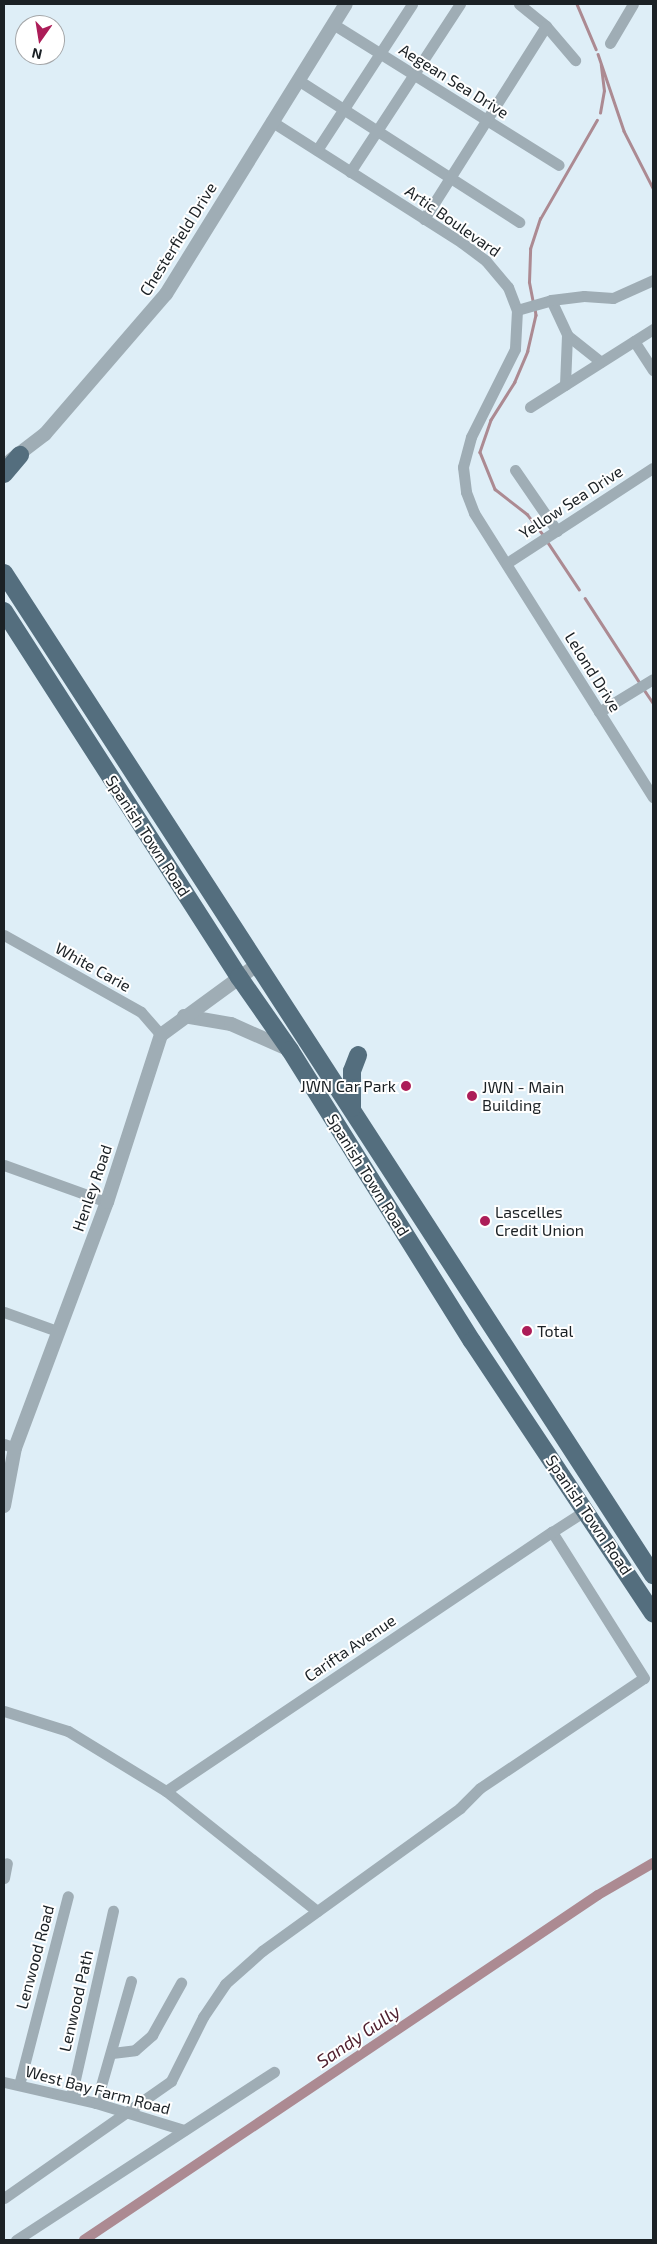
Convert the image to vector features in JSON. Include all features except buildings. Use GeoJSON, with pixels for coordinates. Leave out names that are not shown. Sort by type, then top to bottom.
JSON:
{"type":"FeatureCollection","features":[{"type":"Feature","properties":{"kind":"highway"},"geometry":{"type":"LineString","coordinates":[[4,474],[20,454]]}},
{"type":"Feature","properties":{"kind":"highway","name":"Spanish Town Road"},"geometry":{"type":"LineString","coordinates":[[4,573],[653,1575]]}},
{"type":"Feature","properties":{"kind":"highway","name":"Spanish Town Road"},"geometry":{"type":"LineString","coordinates":[[4,611],[239,977],[290,1050],[472,1340],[653,1613]]}},
{"type":"Feature","properties":{"kind":"highway"},"geometry":{"type":"LineString","coordinates":[[89,702],[89,711],[155,832],[151,841]]}},
{"type":"Feature","properties":{"kind":"highway"},"geometry":{"type":"LineString","coordinates":[[352,1110],[352,1071],[358,1054]]}},
{"type":"Feature","properties":{"kind":"highway"},"geometry":{"type":"LineString","coordinates":[[472,1340],[492,1326]]}},
{"type":"Feature","properties":{"kind":"street","name":"Chesterfield Drive"},"geometry":{"type":"LineString","coordinates":[[4,465],[45,434],[159,304],[271,121],[346,4]]}},
{"type":"Feature","properties":{"kind":"street"},"geometry":{"type":"LineString","coordinates":[[317,150],[412,4]]}},
{"type":"Feature","properties":{"kind":"street"},"geometry":{"type":"LineString","coordinates":[[350,172],[378,132],[412,74],[460,4]]}},
{"type":"Feature","properties":{"kind":"street"},"geometry":{"type":"LineString","coordinates":[[519,4],[546,26],[575,60]]}},
{"type":"Feature","properties":{"kind":"street"},"geometry":{"type":"LineString","coordinates":[[610,43],[633,4]]}},
{"type":"Feature","properties":{"kind":"street","name":"Aegean Sea Drive"},"geometry":{"type":"LineString","coordinates":[[333,24],[485,120],[559,164]]}},
{"type":"Feature","properties":{"kind":"street"},"geometry":{"type":"LineString","coordinates":[[424,219],[546,26]]}},
{"type":"Feature","properties":{"kind":"street"},"geometry":{"type":"LineString","coordinates":[[298,80],[519,222]]}},
{"type":"Feature","properties":{"kind":"street","name":"Artic Boulevard"},"geometry":{"type":"LineString","coordinates":[[271,121],[486,260],[508,287],[521,309],[515,349],[473,432],[462,467],[466,492],[474,513],[507,563]]}},
{"type":"Feature","properties":{"kind":"street"},"geometry":{"type":"LineString","coordinates":[[521,309],[546,301],[584,296],[613,298],[653,280]]}},
{"type":"Feature","properties":{"kind":"street"},"geometry":{"type":"LineString","coordinates":[[546,301],[567,335],[601,362]]}},
{"type":"Feature","properties":{"kind":"street"},"geometry":{"type":"LineString","coordinates":[[530,407],[653,329]]}},
{"type":"Feature","properties":{"kind":"street"},"geometry":{"type":"LineString","coordinates":[[565,384],[567,335]]}},
{"type":"Feature","properties":{"kind":"street"},"geometry":{"type":"LineString","coordinates":[[634,341],[653,370]]}},
{"type":"Feature","properties":{"kind":"street","name":"Yellow Sea Drive"},"geometry":{"type":"LineString","coordinates":[[507,563],[653,468]]}},
{"type":"Feature","properties":{"kind":"street"},"geometry":{"type":"LineString","coordinates":[[515,470],[557,531]]}},
{"type":"Feature","properties":{"kind":"street","name":"Lelond Drive"},"geometry":{"type":"LineString","coordinates":[[507,563],[653,796]]}},
{"type":"Feature","properties":{"kind":"street"},"geometry":{"type":"LineString","coordinates":[[599,712],[652,680]]}},
{"type":"Feature","properties":{"kind":"street","name":"White Carie"},"geometry":{"type":"LineString","coordinates":[[4,935],[141,1012],[161,1035]]}},
{"type":"Feature","properties":{"kind":"street"},"geometry":{"type":"LineString","coordinates":[[161,1035],[184,1016],[258,964]]}},
{"type":"Feature","properties":{"kind":"street"},"geometry":{"type":"LineString","coordinates":[[184,1016],[231,1024],[290,1050],[307,1040]]}},
{"type":"Feature","properties":{"kind":"street","name":"Henley Road"},"geometry":{"type":"LineString","coordinates":[[4,1506],[9,1446],[57,1331],[107,1202],[161,1035]]}},
{"type":"Feature","properties":{"kind":"street"},"geometry":{"type":"LineString","coordinates":[[4,1165],[107,1202]]}},
{"type":"Feature","properties":{"kind":"street"},"geometry":{"type":"LineString","coordinates":[[4,1312],[57,1331]]}},
{"type":"Feature","properties":{"kind":"street","name":"Carifta Avenue"},"geometry":{"type":"LineString","coordinates":[[166,1791],[586,1510]]}},
{"type":"Feature","properties":{"kind":"street"},"geometry":{"type":"LineString","coordinates":[[4,2198],[124,2111],[171,2081],[203,2017],[225,1984],[262,1951],[460,1808],[480,1788],[644,1678],[552,1532]]}},
{"type":"Feature","properties":{"kind":"street"},"geometry":{"type":"LineString","coordinates":[[4,1711],[68,1731],[166,1791],[317,1911]]}},
{"type":"Feature","properties":{"kind":"street"},"geometry":{"type":"LineString","coordinates":[[4,1878],[7,1863]]}},
{"type":"Feature","properties":{"kind":"street","name":"Lenwood Road"},"geometry":{"type":"LineString","coordinates":[[19,2085],[68,1896]]}},
{"type":"Feature","properties":{"kind":"street","name":"Lenwood Path"},"geometry":{"type":"LineString","coordinates":[[71,2097],[113,1911]]}},
{"type":"Feature","properties":{"kind":"street"},"geometry":{"type":"LineString","coordinates":[[96,2104],[131,1981]]}},
{"type":"Feature","properties":{"kind":"street"},"geometry":{"type":"LineString","coordinates":[[112,2053],[135,2050],[152,2035],[181,1982]]}},
{"type":"Feature","properties":{"kind":"street"},"geometry":{"type":"LineString","coordinates":[[16,2240],[274,2072]]}},
{"type":"Feature","properties":{"kind":"street","name":"West Bay Farm Road"},"geometry":{"type":"LineString","coordinates":[[5,2086],[19,2085],[71,2097],[184,2130]]}},
{"type":"Feature","properties":{"kind":"waterway"},"geometry":{"type":"LineString","coordinates":[[577,4],[596,49]]}},
{"type":"Feature","properties":{"kind":"waterway"},"geometry":{"type":"LineString","coordinates":[[598,54],[624,131],[653,188]]}},
{"type":"Feature","properties":{"kind":"waterway"},"geometry":{"type":"LineString","coordinates":[[600,113],[604,91],[601,65]]}},
{"type":"Feature","properties":{"kind":"waterway"},"geometry":{"type":"LineString","coordinates":[[533,303],[529,282],[530,249],[540,219],[597,120]]}},
{"type":"Feature","properties":{"kind":"waterway"},"geometry":{"type":"LineString","coordinates":[[535,308],[536,315],[528,351],[515,382],[491,420],[480,452],[495,489],[527,514],[544,536]]}},
{"type":"Feature","properties":{"kind":"waterway"},"geometry":{"type":"LineString","coordinates":[[547,541],[579,589]]}},
{"type":"Feature","properties":{"kind":"waterway"},"geometry":{"type":"LineString","coordinates":[[585,598],[640,683]]}},
{"type":"Feature","properties":{"kind":"waterway"},"geometry":{"type":"LineString","coordinates":[[643,688],[653,703]]}},
{"type":"Feature","properties":{"kind":"waterway","name":"Sandy Gully"},"geometry":{"type":"LineString","coordinates":[[84,2240],[598,1895],[653,1863]]}},
{"type":"Feature","properties":{"kind":"place","name":"JWN Car Park"},"geometry":{"type":"Point","coordinates":[406,1086]}},
{"type":"Feature","properties":{"kind":"place","name":"JWN - Main Building"},"geometry":{"type":"Point","coordinates":[472,1096]}},
{"type":"Feature","properties":{"kind":"place","name":"Lascelles Credit Union"},"geometry":{"type":"Point","coordinates":[485,1221]}},
{"type":"Feature","properties":{"kind":"place","name":"Total"},"geometry":{"type":"Point","coordinates":[527,1331]}}]}
